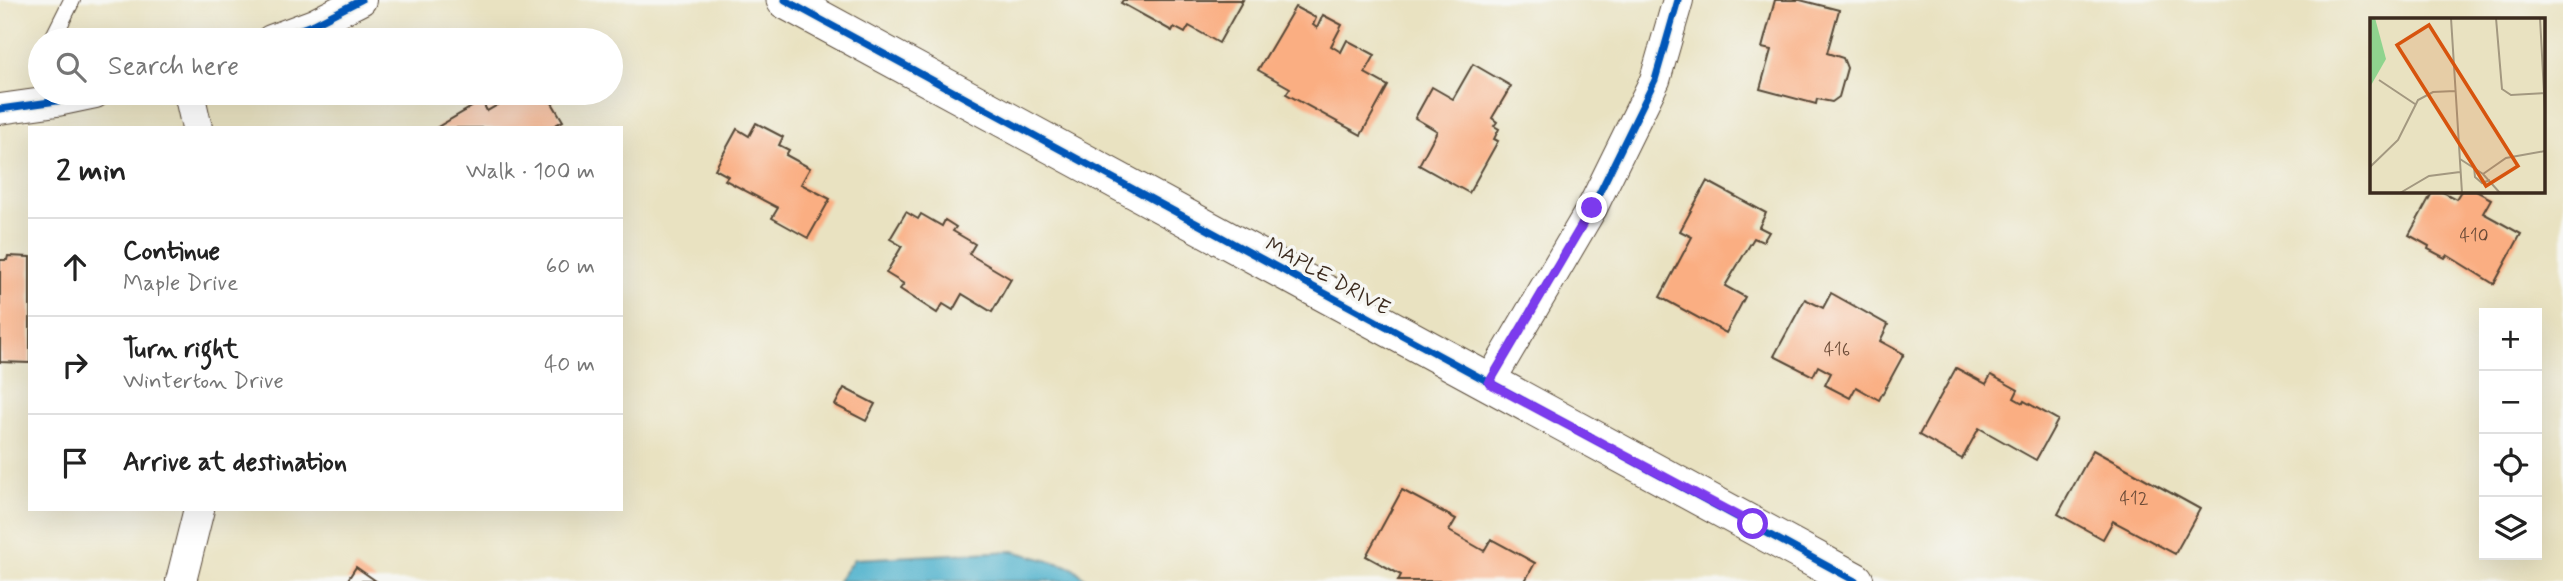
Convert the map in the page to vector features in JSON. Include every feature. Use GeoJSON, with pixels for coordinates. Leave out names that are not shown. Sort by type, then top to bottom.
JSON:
{"type":"FeatureCollection","features":[{"type":"Feature","properties":{"kind":"street","name":"MAPLE DRIVE"},"geometry":{"type":"LineString","coordinates":[[785,0],[1855,581]]}},
{"type":"Feature","properties":{"kind":"street"},"geometry":{"type":"LineString","coordinates":[[1489,383],[1598,196],[1655,80],[1678,0]]}},
{"type":"Feature","properties":{"kind":"street"},"geometry":{"type":"LineString","coordinates":[[303,28],[352,2]]}},
{"type":"Feature","properties":{"kind":"street"},"geometry":{"type":"LineString","coordinates":[[0,109],[28,102]]}},
{"type":"Feature","properties":{"kind":"street"},"geometry":{"type":"LineString","coordinates":[[192,105],[197,126]]}},
{"type":"Feature","properties":{"kind":"street"},"geometry":{"type":"LineString","coordinates":[[181,581],[198,511]]}},
{"type":"Feature","properties":{"kind":"lane"},"geometry":{"type":"LineString","coordinates":[[58,28],[72,0]]}},
{"type":"Feature","properties":{"kind":"water"},"geometry":{"type":"Polygon","coordinates":[[[1013,551],[1072,567],[1088,581],[838,581],[854,559],[1013,551]]]}},
{"type":"Feature","properties":{"kind":"building"},"geometry":{"type":"Polygon","coordinates":[[[1123,0],[1243,0],[1219,43],[1189,26],[1185,33],[1174,27],[1172,31],[1121,3],[1123,0]]]}},
{"type":"Feature","properties":{"kind":"building"},"geometry":{"type":"Polygon","coordinates":[[[1775,0],[1800,0],[1839,10],[1827,53],[1843,58],[1847,68],[1839,97],[1832,102],[1817,99],[1816,104],[1760,89],[1771,50],[1762,48],[1775,0]]]}},
{"type":"Feature","properties":{"kind":"building"},"geometry":{"type":"Polygon","coordinates":[[[1295,7],[1316,18],[1313,25],[1317,28],[1323,15],[1342,25],[1331,46],[1341,52],[1347,40],[1375,55],[1365,73],[1388,86],[1361,135],[1286,94],[1290,88],[1258,70],[1295,7]]]}},
{"type":"Feature","properties":{"kind":"building"},"geometry":{"type":"Polygon","coordinates":[[[1473,64],[1511,86],[1492,118],[1497,122],[1494,126],[1499,129],[1494,139],[1498,141],[1469,193],[1419,165],[1437,131],[1415,118],[1432,87],[1453,99],[1473,64]]]}},
{"type":"Feature","properties":{"kind":"building"},"geometry":{"type":"Polygon","coordinates":[[[475,105],[484,105],[487,111],[497,105],[553,105],[563,121],[554,126],[439,126],[475,105]]]}},
{"type":"Feature","properties":{"kind":"building"},"geometry":{"type":"Polygon","coordinates":[[[756,123],[783,137],[779,145],[789,150],[786,155],[810,168],[801,184],[830,199],[808,238],[772,218],[778,208],[725,180],[728,176],[715,169],[737,129],[749,136],[756,123]]]}},
{"type":"Feature","properties":{"kind":"building"},"geometry":{"type":"Polygon","coordinates":[[[1707,181],[1766,213],[1759,227],[1769,232],[1763,242],[1754,238],[1725,286],[1745,297],[1726,333],[1660,297],[1692,237],[1680,231],[1707,181]]]}},
{"type":"Feature","properties":{"kind":"building"},"geometry":{"type":"Polygon","coordinates":[[[2432,192],[2443,192],[2456,199],[2460,192],[2478,192],[2491,199],[2483,213],[2521,234],[2494,284],[2447,255],[2445,258],[2428,249],[2429,246],[2409,235],[2432,192]]]}},
{"type":"Feature","properties":{"kind":"building"},"geometry":{"type":"Polygon","coordinates":[[[906,212],[918,219],[921,214],[942,226],[945,220],[956,227],[953,231],[975,244],[969,254],[1011,279],[992,312],[962,294],[953,310],[943,304],[937,313],[900,289],[904,284],[886,273],[902,246],[890,239],[906,212]]]}},
{"type":"Feature","properties":{"kind":"building"},"geometry":{"type":"Polygon","coordinates":[[[8,256],[28,257],[28,363],[0,362],[0,260],[7,260],[8,256]]]}},
{"type":"Feature","properties":{"kind":"building"},"geometry":{"type":"Polygon","coordinates":[[[1831,293],[1888,325],[1880,341],[1904,354],[1879,400],[1856,387],[1850,398],[1825,385],[1831,373],[1818,366],[1813,376],[1774,356],[1805,299],[1823,308],[1831,293]]]}},
{"type":"Feature","properties":{"kind":"building"},"geometry":{"type":"Polygon","coordinates":[[[1956,368],[1986,384],[1991,375],[2018,390],[2014,398],[2058,420],[2036,460],[1979,428],[1962,459],[1919,435],[1956,368]]]}},
{"type":"Feature","properties":{"kind":"building"},"geometry":{"type":"Polygon","coordinates":[[[844,388],[875,404],[866,421],[835,405],[844,388]]]}},
{"type":"Feature","properties":{"kind":"building"},"geometry":{"type":"Polygon","coordinates":[[[2093,450],[2200,509],[2175,554],[2113,521],[2103,539],[2058,514],[2093,450]]]}},
{"type":"Feature","properties":{"kind":"building"},"geometry":{"type":"Polygon","coordinates":[[[1402,490],[1456,519],[1449,531],[1484,551],[1491,539],[1535,563],[1525,581],[1398,581],[1401,575],[1366,556],[1402,490]]]}},
{"type":"Feature","properties":{"kind":"building"},"geometry":{"type":"Polygon","coordinates":[[[356,567],[376,581],[347,581],[356,567]]]}},
{"type":"Feature","properties":{"kind":"cycle path"},"geometry":{"type":"LineString","coordinates":[[303,28],[361,0]]}},
{"type":"Feature","properties":{"kind":"cycle path"},"geometry":{"type":"LineString","coordinates":[[785,0],[1855,581]]}},
{"type":"Feature","properties":{"kind":"cycle path"},"geometry":{"type":"LineString","coordinates":[[1489,383],[1592,208],[1655,80],[1678,0]]}},
{"type":"Feature","properties":{"kind":"cycle path"},"geometry":{"type":"LineString","coordinates":[[0,109],[28,105]]}},
{"type":"Feature","properties":{"kind":"route"},"geometry":{"type":"LineString","coordinates":[[1592,208],[1489,383],[1753,524]]}}]}
